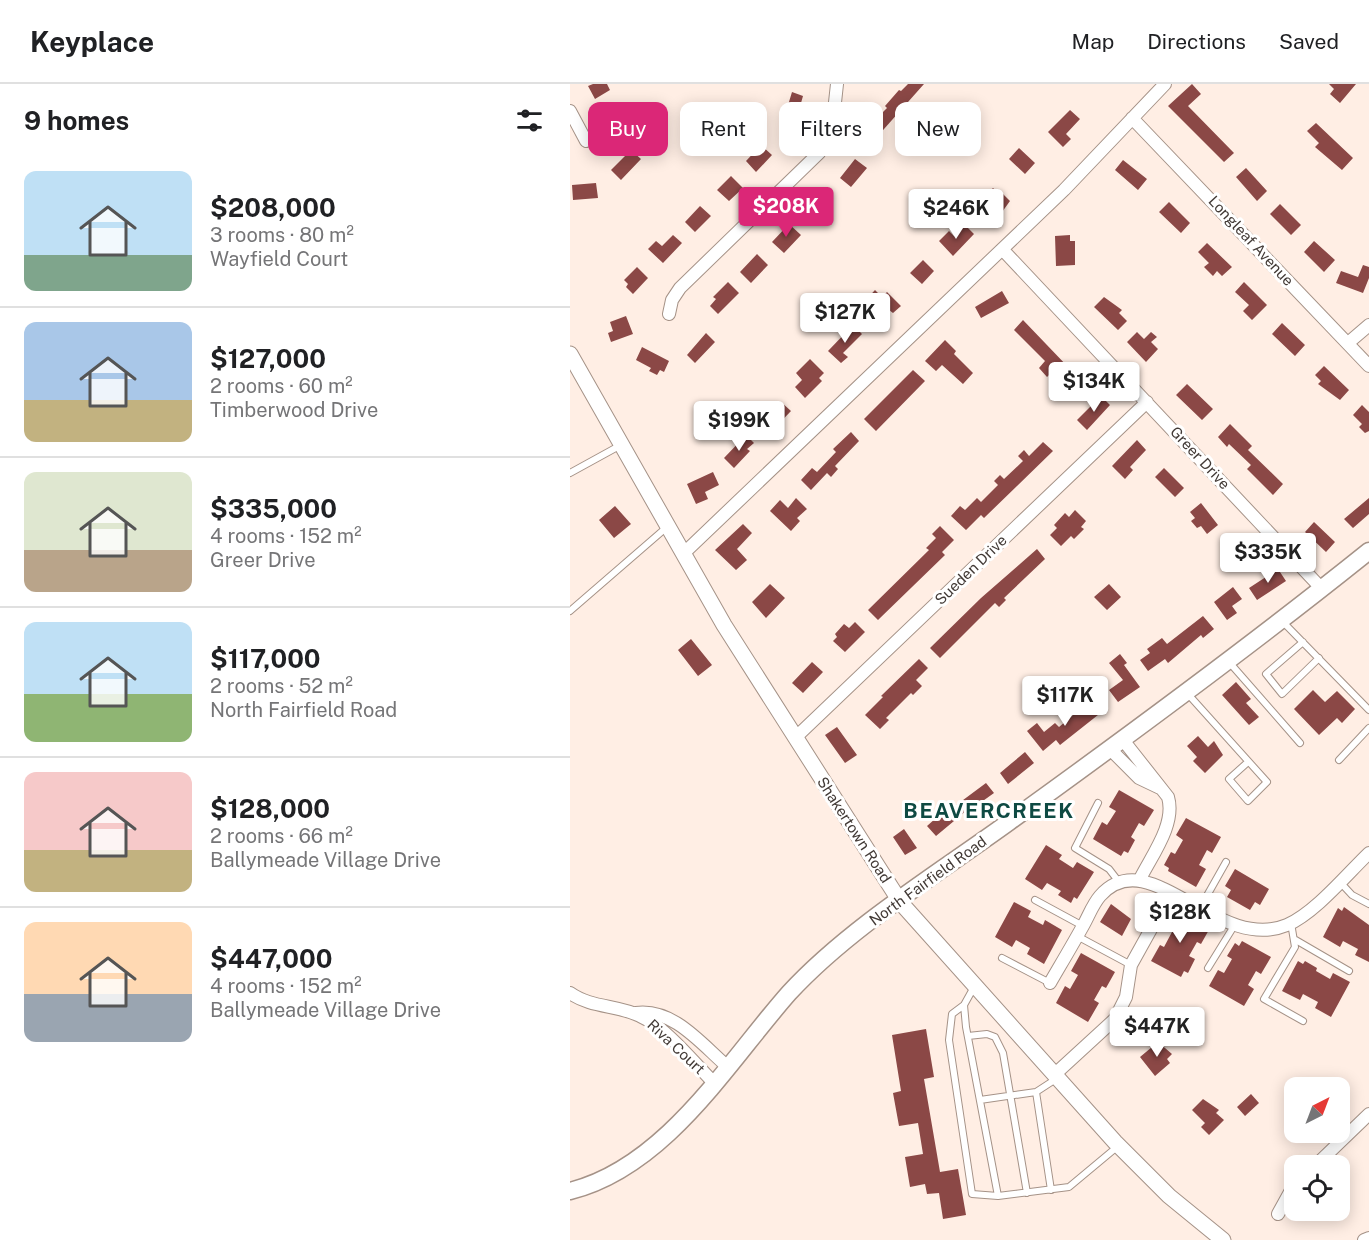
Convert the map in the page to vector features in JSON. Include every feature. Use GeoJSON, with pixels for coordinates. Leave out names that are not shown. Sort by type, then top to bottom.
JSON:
{"type":"FeatureCollection","features":[{"type":"Feature","properties":{"kind":"main road","name":"North Fairfield Road"},"geometry":{"type":"LineString","coordinates":[[570,1191],[600,1180],[643,1153],[716,1085],[799,984],[899,900],[1116,745],[1282,620],[1369,551]]}},
{"type":"Feature","properties":{"kind":"street"},"geometry":{"type":"LineString","coordinates":[[669,314],[672,300],[680,288],[819,153],[834,123],[837,84]]}},
{"type":"Feature","properties":{"kind":"street"},"geometry":{"type":"LineString","coordinates":[[683,554],[1083,171],[1165,84]]}},
{"type":"Feature","properties":{"kind":"street"},"geometry":{"type":"LineString","coordinates":[[570,111],[586,141]]}},
{"type":"Feature","properties":{"kind":"street","name":"Longleaf Avenue"},"geometry":{"type":"LineString","coordinates":[[1132,118],[1369,366]]}},
{"type":"Feature","properties":{"kind":"street","name":"Greer Drive"},"geometry":{"type":"LineString","coordinates":[[1002,249],[1322,589]]}},
{"type":"Feature","properties":{"kind":"street"},"geometry":{"type":"LineString","coordinates":[[1348,343],[1369,325]]}},
{"type":"Feature","properties":{"kind":"street","name":"Shakertown Road"},"geometry":{"type":"LineString","coordinates":[[570,354],[683,554],[795,738],[899,900],[974,987],[1118,1145],[1169,1196],[1223,1240]]}},
{"type":"Feature","properties":{"kind":"street","name":"Sueden Drive"},"geometry":{"type":"LineString","coordinates":[[795,738],[1147,402]]}},
{"type":"Feature","properties":{"kind":"street"},"geometry":{"type":"LineString","coordinates":[[1116,745],[1139,778],[1161,789],[1171,808],[1169,821],[1140,879]]}},
{"type":"Feature","properties":{"kind":"street"},"geometry":{"type":"LineString","coordinates":[[1050,983],[1099,897],[1119,882],[1140,879],[1234,926],[1264,930],[1291,923],[1302,917],[1369,853]]}},
{"type":"Feature","properties":{"kind":"street"},"geometry":{"type":"LineString","coordinates":[[1056,1077],[1115,1019],[1126,997],[1131,965],[1171,893]]}},
{"type":"Feature","properties":{"kind":"street","name":"Riva Court"},"geometry":{"type":"LineString","coordinates":[[570,993],[588,1003],[635,1013],[657,1026],[716,1085]]}},
{"type":"Feature","properties":{"kind":"street","name":"Riva Court"},"geometry":{"type":"LineString","coordinates":[[635,1013],[649,1011],[675,1022],[729,1068]]}},
{"type":"Feature","properties":{"kind":"street"},"geometry":{"type":"LineString","coordinates":[[1326,1155],[1369,1114]]}},
{"type":"Feature","properties":{"kind":"street"},"geometry":{"type":"LineString","coordinates":[[1278,1214],[1284,1203]]}},
{"type":"Feature","properties":{"kind":"street"},"geometry":{"type":"LineString","coordinates":[[1364,1240],[1369,1238]]}},
{"type":"Feature","properties":{"kind":"lane"},"geometry":{"type":"LineString","coordinates":[[570,472],[622,445]]}},
{"type":"Feature","properties":{"kind":"lane"},"geometry":{"type":"LineString","coordinates":[[570,611],[667,526]]}},
{"type":"Feature","properties":{"kind":"lane"},"geometry":{"type":"LineString","coordinates":[[1282,620],[1369,710]]}},
{"type":"Feature","properties":{"kind":"lane"},"geometry":{"type":"LineString","coordinates":[[1303,642],[1266,674],[1282,694],[1319,658]]}},
{"type":"Feature","properties":{"kind":"lane"},"geometry":{"type":"LineString","coordinates":[[1228,661],[1300,743]]}},
{"type":"Feature","properties":{"kind":"lane"},"geometry":{"type":"LineString","coordinates":[[1187,692],[1267,782],[1248,801],[1229,779],[1248,762]]}},
{"type":"Feature","properties":{"kind":"lane"},"geometry":{"type":"LineString","coordinates":[[1339,760],[1369,728]]}},
{"type":"Feature","properties":{"kind":"lane"},"geometry":{"type":"LineString","coordinates":[[1098,803],[1075,848],[1109,869],[1119,882]]}},
{"type":"Feature","properties":{"kind":"lane"},"geometry":{"type":"LineString","coordinates":[[1200,909],[1226,861]]}},
{"type":"Feature","properties":{"kind":"lane"},"geometry":{"type":"LineString","coordinates":[[1339,881],[1352,895],[1369,904]]}},
{"type":"Feature","properties":{"kind":"lane"},"geometry":{"type":"LineString","coordinates":[[1035,900],[1131,965]]}},
{"type":"Feature","properties":{"kind":"lane"},"geometry":{"type":"LineString","coordinates":[[1291,923],[1295,947],[1264,999],[1303,1022]]}},
{"type":"Feature","properties":{"kind":"lane"},"geometry":{"type":"LineString","coordinates":[[1208,968],[1234,926]]}},
{"type":"Feature","properties":{"kind":"lane"},"geometry":{"type":"LineString","coordinates":[[1294,939],[1349,971]]}},
{"type":"Feature","properties":{"kind":"lane"},"geometry":{"type":"LineString","coordinates":[[1002,958],[1050,983]]}},
{"type":"Feature","properties":{"kind":"lane"},"geometry":{"type":"LineString","coordinates":[[974,987],[964,1005],[952,1014],[950,1040],[972,1194],[998,1196],[1069,1187],[1118,1145]]}},
{"type":"Feature","properties":{"kind":"lane"},"geometry":{"type":"LineString","coordinates":[[964,1005],[998,1196]]}},
{"type":"Feature","properties":{"kind":"lane"},"geometry":{"type":"LineString","coordinates":[[968,1036],[987,1035],[995,1038],[1003,1053],[1027,1193]]}},
{"type":"Feature","properties":{"kind":"lane"},"geometry":{"type":"LineString","coordinates":[[980,1100],[1036,1092],[1056,1077]]}},
{"type":"Feature","properties":{"kind":"lane"},"geometry":{"type":"LineString","coordinates":[[1036,1092],[1051,1190]]}},
{"type":"Feature","properties":{"kind":"building"},"geometry":{"type":"Polygon","coordinates":[[[607,84],[610,90],[595,99],[588,86],[607,84]]]}},
{"type":"Feature","properties":{"kind":"building"},"geometry":{"type":"Polygon","coordinates":[[[908,84],[924,84],[908,102],[895,102],[895,117],[883,130],[883,112],[887,108],[885,106],[899,90],[901,91],[908,84]]]}},
{"type":"Feature","properties":{"kind":"building"},"geometry":{"type":"Polygon","coordinates":[[[1192,84],[1201,94],[1188,106],[1234,153],[1224,162],[1168,106],[1192,84]]]}},
{"type":"Feature","properties":{"kind":"building"},"geometry":{"type":"Polygon","coordinates":[[[1329,84],[1356,84],[1340,103],[1330,94],[1334,89],[1329,84]]]}},
{"type":"Feature","properties":{"kind":"building"},"geometry":{"type":"Polygon","coordinates":[[[792,92],[803,96],[801,102],[789,102],[792,92]]]}},
{"type":"Feature","properties":{"kind":"building"},"geometry":{"type":"Polygon","coordinates":[[[1070,110],[1080,119],[1066,134],[1071,139],[1063,147],[1048,132],[1070,110]]]}},
{"type":"Feature","properties":{"kind":"building"},"geometry":{"type":"Polygon","coordinates":[[[1316,123],[1353,158],[1342,170],[1315,147],[1319,143],[1307,131],[1316,123]]]}},
{"type":"Feature","properties":{"kind":"building"},"geometry":{"type":"Polygon","coordinates":[[[1019,148],[1035,163],[1025,174],[1009,159],[1019,148]]]}},
{"type":"Feature","properties":{"kind":"building"},"geometry":{"type":"Polygon","coordinates":[[[767,150],[772,155],[756,172],[746,161],[751,156],[767,156],[767,150]]]}},
{"type":"Feature","properties":{"kind":"building"},"geometry":{"type":"Polygon","coordinates":[[[625,156],[638,156],[641,159],[621,180],[611,170],[625,156]]]}},
{"type":"Feature","properties":{"kind":"building"},"geometry":{"type":"Polygon","coordinates":[[[855,159],[867,168],[851,187],[840,178],[855,159]]]}},
{"type":"Feature","properties":{"kind":"building"},"geometry":{"type":"Polygon","coordinates":[[[1123,160],[1147,179],[1138,190],[1115,170],[1123,160]]]}},
{"type":"Feature","properties":{"kind":"building"},"geometry":{"type":"Polygon","coordinates":[[[1246,168],[1267,191],[1257,201],[1236,177],[1246,168]]]}},
{"type":"Feature","properties":{"kind":"building"},"geometry":{"type":"Polygon","coordinates":[[[731,176],[743,188],[729,201],[717,190],[731,176]]]}},
{"type":"Feature","properties":{"kind":"building"},"geometry":{"type":"Polygon","coordinates":[[[596,183],[598,198],[573,200],[572,185],[596,183]]]}},
{"type":"Feature","properties":{"kind":"building"},"geometry":{"type":"Polygon","coordinates":[[[993,188],[1010,201],[997,219],[994,216],[988,223],[978,213],[986,206],[981,201],[993,188]]]}},
{"type":"Feature","properties":{"kind":"building"},"geometry":{"type":"Polygon","coordinates":[[[821,194],[832,204],[814,223],[806,214],[821,194]]]}},
{"type":"Feature","properties":{"kind":"building"},"geometry":{"type":"Polygon","coordinates":[[[1169,202],[1190,223],[1181,233],[1159,212],[1169,202]]]}},
{"type":"Feature","properties":{"kind":"building"},"geometry":{"type":"Polygon","coordinates":[[[1280,204],[1301,225],[1291,235],[1270,214],[1280,204]]]}},
{"type":"Feature","properties":{"kind":"building"},"geometry":{"type":"Polygon","coordinates":[[[700,206],[711,216],[695,232],[685,222],[700,206]]]}},
{"type":"Feature","properties":{"kind":"building"},"geometry":{"type":"Polygon","coordinates":[[[789,224],[801,235],[784,253],[772,242],[789,224]]]}},
{"type":"Feature","properties":{"kind":"building"},"geometry":{"type":"Polygon","coordinates":[[[965,225],[974,234],[953,256],[939,241],[949,231],[954,236],[965,225]]]}},
{"type":"Feature","properties":{"kind":"building"},"geometry":{"type":"Polygon","coordinates":[[[673,235],[682,243],[663,263],[648,249],[656,241],[662,246],[673,235]]]}},
{"type":"Feature","properties":{"kind":"building"},"geometry":{"type":"Polygon","coordinates":[[[1070,235],[1070,241],[1075,241],[1075,265],[1056,266],[1055,236],[1070,235]]]}},
{"type":"Feature","properties":{"kind":"building"},"geometry":{"type":"Polygon","coordinates":[[[1314,241],[1335,260],[1324,272],[1304,252],[1314,241]]]}},
{"type":"Feature","properties":{"kind":"building"},"geometry":{"type":"Polygon","coordinates":[[[1207,243],[1232,267],[1222,276],[1217,271],[1213,276],[1204,267],[1209,263],[1198,252],[1207,243]]]}},
{"type":"Feature","properties":{"kind":"building"},"geometry":{"type":"Polygon","coordinates":[[[757,254],[768,265],[751,283],[740,272],[757,254]]]}},
{"type":"Feature","properties":{"kind":"building"},"geometry":{"type":"Polygon","coordinates":[[[923,260],[934,271],[922,284],[910,273],[923,260]]]}},
{"type":"Feature","properties":{"kind":"building"},"geometry":{"type":"Polygon","coordinates":[[[1363,265],[1369,267],[1369,278],[1363,293],[1336,283],[1341,271],[1358,277],[1363,265]]]}},
{"type":"Feature","properties":{"kind":"building"},"geometry":{"type":"Polygon","coordinates":[[[637,267],[648,278],[633,294],[626,287],[628,284],[624,280],[637,267]]]}},
{"type":"Feature","properties":{"kind":"building"},"geometry":{"type":"Polygon","coordinates":[[[728,282],[739,293],[718,314],[710,306],[716,299],[713,297],[728,282]]]}},
{"type":"Feature","properties":{"kind":"building"},"geometry":{"type":"Polygon","coordinates":[[[1244,282],[1267,305],[1252,320],[1243,311],[1249,305],[1235,292],[1244,282]]]}},
{"type":"Feature","properties":{"kind":"building"},"geometry":{"type":"Polygon","coordinates":[[[875,290],[882,297],[887,292],[901,306],[893,313],[889,310],[878,322],[861,305],[875,290]]]}},
{"type":"Feature","properties":{"kind":"building"},"geometry":{"type":"Polygon","coordinates":[[[1002,291],[1009,303],[981,318],[975,307],[1002,291]]]}},
{"type":"Feature","properties":{"kind":"building"},"geometry":{"type":"Polygon","coordinates":[[[1104,297],[1122,310],[1119,313],[1127,321],[1118,330],[1094,307],[1104,297]]]}},
{"type":"Feature","properties":{"kind":"building"},"geometry":{"type":"Polygon","coordinates":[[[626,316],[633,334],[611,342],[608,333],[613,331],[610,322],[626,316]]]}},
{"type":"Feature","properties":{"kind":"building"},"geometry":{"type":"Polygon","coordinates":[[[1023,320],[1076,378],[1069,386],[1053,371],[1047,377],[1039,368],[1045,361],[1014,330],[1023,320]]]}},
{"type":"Feature","properties":{"kind":"building"},"geometry":{"type":"Polygon","coordinates":[[[1282,323],[1305,345],[1295,356],[1272,334],[1282,323]]]}},
{"type":"Feature","properties":{"kind":"building"},"geometry":{"type":"Polygon","coordinates":[[[853,325],[862,334],[843,353],[848,357],[841,363],[828,351],[853,325]]]}},
{"type":"Feature","properties":{"kind":"building"},"geometry":{"type":"Polygon","coordinates":[[[1137,332],[1144,339],[1151,332],[1157,337],[1151,342],[1158,349],[1146,362],[1127,342],[1137,332]]]}},
{"type":"Feature","properties":{"kind":"building"},"geometry":{"type":"Polygon","coordinates":[[[706,333],[715,342],[695,363],[687,355],[706,333]]]}},
{"type":"Feature","properties":{"kind":"building"},"geometry":{"type":"Polygon","coordinates":[[[945,340],[956,351],[954,354],[973,373],[963,384],[942,365],[936,371],[925,361],[945,340]]]}},
{"type":"Feature","properties":{"kind":"building"},"geometry":{"type":"Polygon","coordinates":[[[642,347],[669,361],[664,372],[660,370],[657,375],[649,371],[651,368],[636,360],[642,347]]]}},
{"type":"Feature","properties":{"kind":"building"},"geometry":{"type":"Polygon","coordinates":[[[810,359],[824,373],[819,378],[822,381],[805,398],[795,387],[802,380],[796,373],[810,359]]]}},
{"type":"Feature","properties":{"kind":"building"},"geometry":{"type":"Polygon","coordinates":[[[1324,366],[1349,390],[1340,400],[1318,384],[1321,381],[1315,375],[1324,366]]]}},
{"type":"Feature","properties":{"kind":"building"},"geometry":{"type":"Polygon","coordinates":[[[913,370],[925,381],[876,431],[864,419],[913,370]]]}},
{"type":"Feature","properties":{"kind":"building"},"geometry":{"type":"Polygon","coordinates":[[[1187,384],[1213,409],[1202,420],[1176,395],[1187,384]]]}},
{"type":"Feature","properties":{"kind":"building"},"geometry":{"type":"Polygon","coordinates":[[[1101,396],[1110,405],[1087,430],[1077,420],[1101,396]]]}},
{"type":"Feature","properties":{"kind":"building"},"geometry":{"type":"Polygon","coordinates":[[[781,402],[791,411],[769,434],[759,425],[763,421],[756,415],[765,407],[771,412],[781,402]]]}},
{"type":"Feature","properties":{"kind":"building"},"geometry":{"type":"Polygon","coordinates":[[[1362,405],[1369,412],[1369,431],[1365,433],[1359,427],[1362,424],[1353,415],[1362,405]]]}},
{"type":"Feature","properties":{"kind":"building"},"geometry":{"type":"Polygon","coordinates":[[[1230,424],[1252,446],[1248,450],[1283,484],[1273,495],[1247,469],[1251,465],[1229,444],[1227,447],[1218,437],[1230,424]]]}},
{"type":"Feature","properties":{"kind":"building"},"geometry":{"type":"Polygon","coordinates":[[[851,432],[859,441],[835,466],[838,469],[831,477],[827,473],[811,490],[801,480],[812,468],[817,472],[836,452],[833,449],[851,432]]]}},
{"type":"Feature","properties":{"kind":"building"},"geometry":{"type":"Polygon","coordinates":[[[746,435],[754,443],[747,449],[750,451],[734,468],[724,458],[746,435]]]}},
{"type":"Feature","properties":{"kind":"building"},"geometry":{"type":"Polygon","coordinates":[[[1137,440],[1146,450],[1130,467],[1133,470],[1125,479],[1112,466],[1137,440]]]}},
{"type":"Feature","properties":{"kind":"building"},"geometry":{"type":"Polygon","coordinates":[[[1043,442],[1053,451],[984,518],[981,515],[966,530],[951,516],[960,506],[965,510],[977,498],[981,502],[998,485],[994,481],[1000,475],[1004,479],[1023,461],[1018,456],[1024,450],[1029,456],[1043,442]]]}},
{"type":"Feature","properties":{"kind":"building"},"geometry":{"type":"Polygon","coordinates":[[[1164,468],[1184,488],[1175,497],[1155,477],[1164,468]]]}},
{"type":"Feature","properties":{"kind":"building"},"geometry":{"type":"Polygon","coordinates":[[[713,472],[719,485],[705,492],[708,499],[696,504],[687,484],[713,472]]]}},
{"type":"Feature","properties":{"kind":"building"},"geometry":{"type":"Polygon","coordinates":[[[796,498],[807,509],[797,518],[800,521],[791,531],[770,511],[780,500],[788,508],[796,498]]]}},
{"type":"Feature","properties":{"kind":"building"},"geometry":{"type":"Polygon","coordinates":[[[1369,498],[1369,514],[1353,528],[1344,519],[1369,498]]]}},
{"type":"Feature","properties":{"kind":"building"},"geometry":{"type":"Polygon","coordinates":[[[1201,503],[1218,525],[1207,534],[1201,526],[1197,528],[1191,521],[1195,518],[1190,512],[1201,503]]]}},
{"type":"Feature","properties":{"kind":"building"},"geometry":{"type":"Polygon","coordinates":[[[615,506],[631,524],[614,538],[599,520],[615,506]]]}},
{"type":"Feature","properties":{"kind":"building"},"geometry":{"type":"Polygon","coordinates":[[[1075,510],[1086,521],[1081,527],[1084,529],[1074,539],[1071,536],[1061,546],[1050,535],[1057,528],[1054,525],[1065,513],[1069,517],[1075,510]]]}},
{"type":"Feature","properties":{"kind":"building"},"geometry":{"type":"Polygon","coordinates":[[[1314,522],[1335,542],[1326,552],[1305,532],[1314,522]]]}},
{"type":"Feature","properties":{"kind":"building"},"geometry":{"type":"Polygon","coordinates":[[[743,524],[752,533],[737,549],[747,560],[736,570],[715,550],[743,524]]]}},
{"type":"Feature","properties":{"kind":"building"},"geometry":{"type":"Polygon","coordinates":[[[940,526],[954,540],[942,552],[945,555],[878,620],[868,610],[929,550],[926,548],[936,538],[932,534],[940,526]]]}},
{"type":"Feature","properties":{"kind":"building"},"geometry":{"type":"Polygon","coordinates":[[[1037,549],[1045,559],[1004,598],[1006,600],[999,607],[995,603],[940,658],[930,648],[981,598],[1037,549]]]}},
{"type":"Feature","properties":{"kind":"building"},"geometry":{"type":"Polygon","coordinates":[[[1278,569],[1286,581],[1257,600],[1249,588],[1278,569]]]}},
{"type":"Feature","properties":{"kind":"building"},"geometry":{"type":"Polygon","coordinates":[[[770,584],[785,598],[766,618],[752,602],[770,584]]]}},
{"type":"Feature","properties":{"kind":"building"},"geometry":{"type":"Polygon","coordinates":[[[1109,584],[1121,597],[1107,610],[1094,597],[1109,584]]]}},
{"type":"Feature","properties":{"kind":"building"},"geometry":{"type":"Polygon","coordinates":[[[1233,587],[1242,599],[1232,606],[1237,613],[1227,620],[1214,602],[1233,587]]]}},
{"type":"Feature","properties":{"kind":"building"},"geometry":{"type":"Polygon","coordinates":[[[1203,616],[1214,629],[1203,638],[1201,635],[1168,663],[1165,659],[1148,671],[1140,660],[1150,653],[1147,649],[1162,638],[1167,644],[1203,616]]]}},
{"type":"Feature","properties":{"kind":"building"},"geometry":{"type":"Polygon","coordinates":[[[855,622],[865,632],[845,652],[833,641],[837,637],[835,634],[844,624],[849,628],[855,622]]]}},
{"type":"Feature","properties":{"kind":"building"},"geometry":{"type":"Polygon","coordinates":[[[691,639],[712,665],[698,676],[678,650],[691,639]]]}},
{"type":"Feature","properties":{"kind":"building"},"geometry":{"type":"Polygon","coordinates":[[[1120,654],[1127,663],[1124,665],[1140,687],[1118,702],[1109,690],[1123,680],[1109,663],[1120,654]]]}},
{"type":"Feature","properties":{"kind":"building"},"geometry":{"type":"Polygon","coordinates":[[[919,659],[928,668],[916,680],[922,686],[913,695],[911,693],[886,718],[889,720],[880,729],[865,715],[919,659]]]}},
{"type":"Feature","properties":{"kind":"building"},"geometry":{"type":"Polygon","coordinates":[[[812,662],[823,672],[803,693],[792,683],[812,662]]]}},
{"type":"Feature","properties":{"kind":"building"},"geometry":{"type":"Polygon","coordinates":[[[1236,682],[1251,699],[1246,703],[1259,717],[1249,725],[1222,695],[1236,682]]]}},
{"type":"Feature","properties":{"kind":"building"},"geometry":{"type":"Polygon","coordinates":[[[1313,690],[1325,702],[1337,691],[1355,709],[1342,723],[1337,718],[1319,735],[1294,709],[1313,690]]]}},
{"type":"Feature","properties":{"kind":"building"},"geometry":{"type":"Polygon","coordinates":[[[1092,699],[1103,711],[1060,745],[1056,740],[1043,751],[1027,731],[1037,723],[1044,732],[1055,723],[1059,727],[1092,699]]]}},
{"type":"Feature","properties":{"kind":"building"},"geometry":{"type":"Polygon","coordinates":[[[837,727],[857,755],[845,763],[825,735],[837,727]]]}},
{"type":"Feature","properties":{"kind":"building"},"geometry":{"type":"Polygon","coordinates":[[[1198,736],[1208,747],[1214,741],[1223,755],[1205,773],[1193,761],[1197,757],[1187,746],[1198,736]]]}},
{"type":"Feature","properties":{"kind":"building"},"geometry":{"type":"Polygon","coordinates":[[[1025,752],[1034,763],[1008,784],[1000,773],[1025,752]]]}},
{"type":"Feature","properties":{"kind":"building"},"geometry":{"type":"Polygon","coordinates":[[[986,783],[994,793],[973,808],[972,806],[936,836],[927,826],[953,803],[955,806],[986,783]]]}},
{"type":"Feature","properties":{"kind":"building"},"geometry":{"type":"Polygon","coordinates":[[[1119,790],[1154,810],[1144,826],[1139,823],[1131,837],[1135,840],[1128,853],[1124,851],[1121,856],[1093,839],[1102,822],[1107,825],[1116,811],[1109,807],[1119,790]]]}},
{"type":"Feature","properties":{"kind":"building"},"geometry":{"type":"Polygon","coordinates":[[[1186,818],[1221,837],[1212,853],[1207,850],[1199,865],[1206,869],[1196,887],[1168,871],[1169,868],[1164,865],[1171,852],[1175,854],[1183,840],[1176,835],[1186,818]]]}},
{"type":"Feature","properties":{"kind":"building"},"geometry":{"type":"Polygon","coordinates":[[[904,829],[917,848],[905,855],[893,837],[904,829]]]}},
{"type":"Feature","properties":{"kind":"building"},"geometry":{"type":"Polygon","coordinates":[[[1046,845],[1062,855],[1059,859],[1073,868],[1077,862],[1094,872],[1077,899],[1074,897],[1071,903],[1058,895],[1061,891],[1047,883],[1042,890],[1025,879],[1046,845]]]}},
{"type":"Feature","properties":{"kind":"building"},"geometry":{"type":"Polygon","coordinates":[[[1235,869],[1269,889],[1260,905],[1255,902],[1250,910],[1227,897],[1231,890],[1225,886],[1235,869]]]}},
{"type":"Feature","properties":{"kind":"building"},"geometry":{"type":"Polygon","coordinates":[[[1014,902],[1031,911],[1028,917],[1043,925],[1045,920],[1062,930],[1044,964],[1027,954],[1030,948],[1016,940],[1012,947],[995,937],[1014,902]]]}},
{"type":"Feature","properties":{"kind":"building"},"geometry":{"type":"Polygon","coordinates":[[[1111,904],[1131,919],[1122,936],[1100,922],[1111,904]]]}},
{"type":"Feature","properties":{"kind":"building"},"geometry":{"type":"Polygon","coordinates":[[[1344,907],[1369,925],[1369,962],[1355,955],[1358,949],[1343,941],[1340,947],[1323,937],[1338,908],[1342,911],[1344,907]]]}},
{"type":"Feature","properties":{"kind":"building"},"geometry":{"type":"Polygon","coordinates":[[[1174,910],[1210,928],[1201,944],[1197,942],[1189,956],[1195,959],[1188,973],[1184,971],[1181,977],[1151,961],[1160,945],[1164,947],[1172,932],[1165,928],[1174,910]]]}},
{"type":"Feature","properties":{"kind":"building"},"geometry":{"type":"Polygon","coordinates":[[[1242,941],[1271,957],[1261,974],[1256,971],[1248,985],[1254,989],[1244,1006],[1209,986],[1218,970],[1224,973],[1232,959],[1227,956],[1235,943],[1239,946],[1242,941]]]}},
{"type":"Feature","properties":{"kind":"building"},"geometry":{"type":"Polygon","coordinates":[[[1081,953],[1115,972],[1106,988],[1102,986],[1094,1000],[1099,1003],[1088,1022],[1056,1003],[1065,986],[1070,989],[1078,975],[1071,971],[1081,953]]]}},
{"type":"Feature","properties":{"kind":"building"},"geometry":{"type":"Polygon","coordinates":[[[1298,961],[1303,964],[1305,961],[1330,979],[1333,973],[1350,982],[1331,1017],[1315,1008],[1318,1002],[1303,994],[1300,1000],[1282,991],[1298,961]]]}},
{"type":"Feature","properties":{"kind":"building"},"geometry":{"type":"Polygon","coordinates":[[[926,1029],[934,1077],[924,1079],[940,1172],[958,1169],[966,1215],[943,1219],[939,1193],[927,1194],[925,1184],[910,1187],[905,1157],[923,1154],[918,1123],[899,1126],[893,1093],[901,1091],[892,1035],[926,1029]]]}},
{"type":"Feature","properties":{"kind":"building"},"geometry":{"type":"Polygon","coordinates":[[[1158,1042],[1172,1054],[1167,1059],[1170,1063],[1155,1076],[1140,1057],[1158,1042]]]}},
{"type":"Feature","properties":{"kind":"building"},"geometry":{"type":"Polygon","coordinates":[[[1251,1094],[1259,1103],[1245,1116],[1237,1107],[1251,1094]]]}},
{"type":"Feature","properties":{"kind":"building"},"geometry":{"type":"Polygon","coordinates":[[[1203,1099],[1219,1110],[1216,1113],[1224,1120],[1209,1135],[1201,1127],[1205,1123],[1192,1110],[1203,1099]]]}},
{"type":"Feature","properties":{"kind":"district","name":"BEAVERCREEK"},"geometry":{"type":"Point","coordinates":[989,811]}}]}
